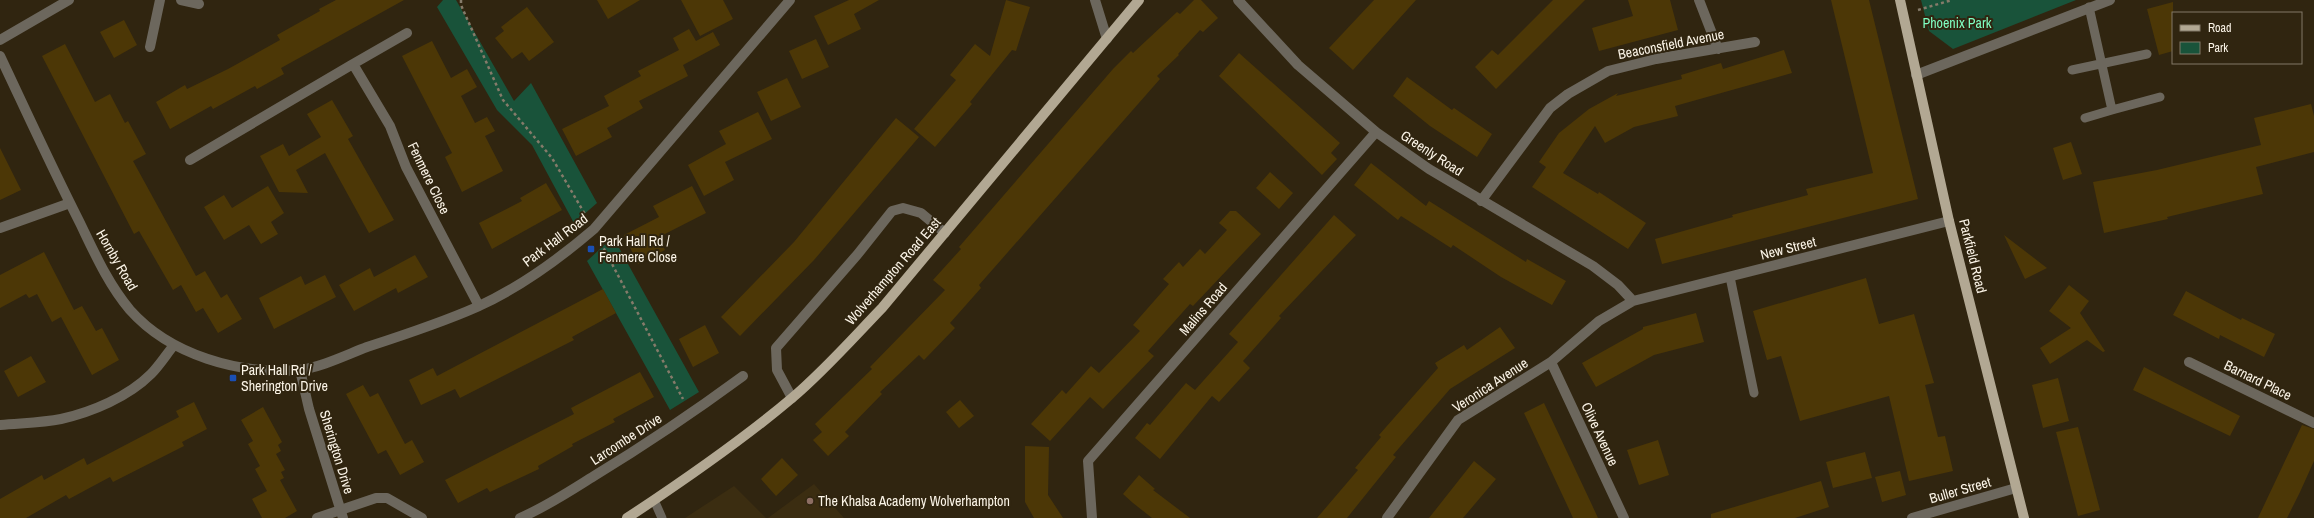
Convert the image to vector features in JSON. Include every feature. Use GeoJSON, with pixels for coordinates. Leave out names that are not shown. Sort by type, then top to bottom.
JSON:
{"type":"FeatureCollection","features":[{"type":"Feature","properties":{"kind":"main road","name":"Wolverhampton Road East"},"geometry":{"type":"LineString","coordinates":[[627,518],[725,450],[792,398],[882,308],[1139,0]]}},
{"type":"Feature","properties":{"kind":"main road","name":"Parkfield Road"},"geometry":{"type":"LineString","coordinates":[[1900,0],[1949,221],[2024,518]]}},
{"type":"Feature","properties":{"kind":"street"},"geometry":{"type":"LineString","coordinates":[[0,40],[69,0]]}},
{"type":"Feature","properties":{"kind":"street"},"geometry":{"type":"LineString","coordinates":[[150,47],[160,0]]}},
{"type":"Feature","properties":{"kind":"street"},"geometry":{"type":"LineString","coordinates":[[181,0],[199,4]]}},
{"type":"Feature","properties":{"kind":"street","name":"Park Hall Road"},"geometry":{"type":"LineString","coordinates":[[300,370],[434,324],[478,306],[546,266],[594,229],[790,0]]}},
{"type":"Feature","properties":{"kind":"street"},"geometry":{"type":"LineString","coordinates":[[1095,0],[1107,39]]}},
{"type":"Feature","properties":{"kind":"street","name":"Greenly Road"},"geometry":{"type":"LineString","coordinates":[[1238,0],[1298,66],[1376,132],[1429,170],[1593,266],[1618,285],[1633,301]]}},
{"type":"Feature","properties":{"kind":"street"},"geometry":{"type":"LineString","coordinates":[[1699,0],[1718,49]]}},
{"type":"Feature","properties":{"kind":"street"},"geometry":{"type":"LineString","coordinates":[[1916,75],[2110,0]]}},
{"type":"Feature","properties":{"kind":"street"},"geometry":{"type":"LineString","coordinates":[[190,160],[407,33]]}},
{"type":"Feature","properties":{"kind":"street","name":"Beaconsfield Avenue"},"geometry":{"type":"LineString","coordinates":[[1481,201],[1550,108],[1568,94],[1608,71],[1656,59],[1755,42]]}},
{"type":"Feature","properties":{"kind":"street","name":"Hornby Road"},"geometry":{"type":"LineString","coordinates":[[0,56],[103,270],[130,309],[148,326],[174,345],[215,361],[244,368],[300,370]]}},
{"type":"Feature","properties":{"kind":"street","name":"Fenmere Close"},"geometry":{"type":"LineString","coordinates":[[353,64],[390,126],[406,167],[478,306]]}},
{"type":"Feature","properties":{"kind":"street","name":"Malins Road"},"geometry":{"type":"LineString","coordinates":[[1092,518],[1088,462],[1376,132]]}},
{"type":"Feature","properties":{"kind":"street"},"geometry":{"type":"LineString","coordinates":[[0,228],[70,203]]}},
{"type":"Feature","properties":{"kind":"street"},"geometry":{"type":"LineString","coordinates":[[792,398],[777,370],[776,348],[857,255],[892,211],[903,208],[921,213],[945,234]]}},
{"type":"Feature","properties":{"kind":"street","name":"New Street"},"geometry":{"type":"LineString","coordinates":[[1633,301],[1949,221]]}},
{"type":"Feature","properties":{"kind":"street","name":"Veronica Avenue"},"geometry":{"type":"LineString","coordinates":[[1387,518],[1458,420],[1551,362],[1599,321],[1633,301]]}},
{"type":"Feature","properties":{"kind":"street"},"geometry":{"type":"LineString","coordinates":[[0,425],[60,419],[83,412],[112,400],[134,388],[151,374],[174,345]]}},
{"type":"Feature","properties":{"kind":"street","name":"Olive Avenue"},"geometry":{"type":"LineString","coordinates":[[1551,362],[1624,518]]}},
{"type":"Feature","properties":{"kind":"street","name":"Barnard Place"},"geometry":{"type":"LineString","coordinates":[[2189,362],[2314,423]]}},
{"type":"Feature","properties":{"kind":"street","name":"Sherington Drive"},"geometry":{"type":"LineString","coordinates":[[300,370],[309,409],[341,513]]}},
{"type":"Feature","properties":{"kind":"street","name":"Larcombe Drive"},"geometry":{"type":"LineString","coordinates":[[520,518],[537,511],[575,488],[691,414],[742,376]]}},
{"type":"Feature","properties":{"kind":"street","name":"Buller Street"},"geometry":{"type":"LineString","coordinates":[[1912,518],[2016,488]]}},
{"type":"Feature","properties":{"kind":"street"},"geometry":{"type":"LineString","coordinates":[[317,518],[341,513],[376,498],[387,498],[422,518]]}},
{"type":"Feature","properties":{"kind":"lane"},"geometry":{"type":"LineString","coordinates":[[2089,7],[2112,110]]}},
{"type":"Feature","properties":{"kind":"lane"},"geometry":{"type":"LineString","coordinates":[[2072,70],[2147,54]]}},
{"type":"Feature","properties":{"kind":"lane"},"geometry":{"type":"LineString","coordinates":[[2085,118],[2160,97]]}},
{"type":"Feature","properties":{"kind":"lane"},"geometry":{"type":"LineString","coordinates":[[1730,277],[1754,393]]}},
{"type":"Feature","properties":{"kind":"lane"},"geometry":{"type":"LineString","coordinates":[[654,500],[662,518]]}},
{"type":"Feature","properties":{"kind":"path"},"geometry":{"type":"LineString","coordinates":[[461,0],[460,5],[503,100],[552,158],[594,229],[691,414]]}},
{"type":"Feature","properties":{"kind":"path"},"geometry":{"type":"LineString","coordinates":[[1903,14],[1940,2],[1952,0]]}},
{"type":"Feature","properties":{"kind":"shaded area","name":"The Khalsa Academy Wolverhampton"},"geometry":{"type":"Polygon","coordinates":[[[814,484],[844,518],[768,518],[814,484]]]}},
{"type":"Feature","properties":{"kind":"shaded area"},"geometry":{"type":"Polygon","coordinates":[[[734,486],[766,518],[685,518],[734,486]]]}},
{"type":"Feature","properties":{"kind":"green space"},"geometry":{"type":"Polygon","coordinates":[[[443,0],[456,0],[514,101],[531,83],[597,203],[574,223],[532,145],[497,110],[437,7],[443,0]]]}},
{"type":"Feature","properties":{"kind":"green space","name":"Phoenix Park"},"geometry":{"type":"Polygon","coordinates":[[[1921,0],[2076,0],[1953,49],[1929,31],[1921,0]]]}},
{"type":"Feature","properties":{"kind":"green space"},"geometry":{"type":"Polygon","coordinates":[[[613,237],[699,392],[670,410],[587,261],[613,237]]]}},
{"type":"Feature","properties":{"kind":"building"},"geometry":{"type":"Polygon","coordinates":[[[336,0],[404,0],[281,68],[284,74],[257,89],[255,86],[213,109],[211,106],[170,129],[156,102],[185,85],[187,89],[228,69],[280,40],[277,35],[320,11],[319,9],[336,0]]]}},
{"type":"Feature","properties":{"kind":"building"},"geometry":{"type":"Polygon","coordinates":[[[597,0],[640,0],[608,19],[597,0]]]}},
{"type":"Feature","properties":{"kind":"building"},"geometry":{"type":"Polygon","coordinates":[[[681,0],[723,0],[733,19],[700,36],[681,0]]]}},
{"type":"Feature","properties":{"kind":"building"},"geometry":{"type":"Polygon","coordinates":[[[849,0],[879,0],[854,14],[861,29],[828,45],[814,16],[849,0]]]}},
{"type":"Feature","properties":{"kind":"building"},"geometry":{"type":"Polygon","coordinates":[[[1006,0],[1030,7],[1016,51],[1012,50],[970,102],[972,104],[935,147],[914,129],[956,80],[950,75],[975,44],[990,56],[1006,0]]]}},
{"type":"Feature","properties":{"kind":"building"},"geometry":{"type":"Polygon","coordinates":[[[1194,0],[1201,0],[1218,18],[1203,32],[1200,30],[1178,54],[1179,55],[1157,76],[1160,79],[979,285],[981,288],[950,323],[955,328],[924,360],[919,355],[880,392],[882,394],[845,432],[849,436],[828,456],[813,440],[822,432],[815,424],[872,369],[870,367],[945,290],[933,280],[961,249],[959,247],[1113,69],[1131,51],[1133,53],[1177,12],[1180,14],[1194,0]]]}},
{"type":"Feature","properties":{"kind":"building"},"geometry":{"type":"Polygon","coordinates":[[[1374,0],[1416,0],[1353,70],[1329,48],[1374,0]]]}},
{"type":"Feature","properties":{"kind":"building"},"geometry":{"type":"Polygon","coordinates":[[[1553,0],[1585,0],[1496,89],[1475,67],[1492,50],[1498,55],[1553,0]]]}},
{"type":"Feature","properties":{"kind":"building"},"geometry":{"type":"Polygon","coordinates":[[[1628,0],[1670,0],[1678,30],[1599,51],[1592,28],[1633,16],[1628,0]]]}},
{"type":"Feature","properties":{"kind":"building"},"geometry":{"type":"Polygon","coordinates":[[[1831,0],[1869,0],[1918,199],[1662,264],[1655,239],[1733,217],[1732,215],[1808,195],[1806,189],[1873,173],[1831,0]]]}},
{"type":"Feature","properties":{"kind":"building"},"geometry":{"type":"Polygon","coordinates":[[[2173,2],[2172,51],[2159,55],[2147,9],[2173,2]]]}},
{"type":"Feature","properties":{"kind":"building"},"geometry":{"type":"Polygon","coordinates":[[[527,7],[554,42],[529,61],[522,52],[512,59],[495,38],[504,31],[501,27],[527,7]]]}},
{"type":"Feature","properties":{"kind":"building"},"geometry":{"type":"Polygon","coordinates":[[[124,20],[137,45],[114,58],[100,32],[124,20]]]}},
{"type":"Feature","properties":{"kind":"building"},"geometry":{"type":"Polygon","coordinates":[[[689,29],[696,41],[713,32],[720,45],[683,65],[688,76],[639,101],[643,108],[607,128],[612,137],[576,156],[562,129],[609,106],[604,96],[641,76],[638,71],[679,50],[673,38],[689,29]]]}},
{"type":"Feature","properties":{"kind":"building"},"geometry":{"type":"Polygon","coordinates":[[[816,39],[829,67],[802,79],[789,51],[816,39]]]}},
{"type":"Feature","properties":{"kind":"building"},"geometry":{"type":"Polygon","coordinates":[[[432,41],[451,78],[467,69],[477,87],[461,96],[475,123],[487,117],[495,131],[485,136],[503,171],[462,192],[445,157],[452,153],[402,56],[432,41]]]}},
{"type":"Feature","properties":{"kind":"building"},"geometry":{"type":"Polygon","coordinates":[[[65,44],[95,102],[110,94],[125,123],[128,121],[146,154],[133,161],[196,276],[205,271],[221,298],[227,294],[242,319],[218,333],[203,308],[196,312],[181,285],[173,290],[139,231],[134,234],[42,56],[65,44]]]}},
{"type":"Feature","properties":{"kind":"building"},"geometry":{"type":"Polygon","coordinates":[[[1784,50],[1792,73],[1675,106],[1678,116],[1634,127],[1605,143],[1595,126],[1563,173],[1598,194],[1599,192],[1646,223],[1628,249],[1532,187],[1546,167],[1539,162],[1559,133],[1589,109],[1618,93],[1616,96],[1682,79],[1681,75],[1721,63],[1723,69],[1784,50]]]}},
{"type":"Feature","properties":{"kind":"building"},"geometry":{"type":"Polygon","coordinates":[[[1239,53],[1340,143],[1331,153],[1337,159],[1322,175],[1219,76],[1239,53]]]}},
{"type":"Feature","properties":{"kind":"building"},"geometry":{"type":"Polygon","coordinates":[[[1407,77],[1452,110],[1454,108],[1492,134],[1477,157],[1430,126],[1393,96],[1407,77]]]}},
{"type":"Feature","properties":{"kind":"building"},"geometry":{"type":"Polygon","coordinates":[[[787,78],[801,107],[771,121],[757,92],[787,78]]]}},
{"type":"Feature","properties":{"kind":"building"},"geometry":{"type":"Polygon","coordinates":[[[332,100],[353,136],[348,139],[394,220],[369,233],[325,153],[296,170],[308,193],[279,192],[260,156],[283,144],[289,156],[321,137],[307,114],[332,100]]]}},
{"type":"Feature","properties":{"kind":"building"},"geometry":{"type":"Polygon","coordinates":[[[2311,104],[2314,116],[2314,152],[2256,167],[2263,194],[2167,217],[2168,219],[2104,233],[2093,182],[2157,170],[2261,145],[2254,118],[2311,104]]]}},
{"type":"Feature","properties":{"kind":"building"},"geometry":{"type":"Polygon","coordinates":[[[758,112],[772,139],[725,162],[734,180],[704,196],[688,165],[726,144],[719,131],[758,112]]]}},
{"type":"Feature","properties":{"kind":"building"},"geometry":{"type":"Polygon","coordinates":[[[896,118],[919,137],[814,260],[740,336],[721,317],[794,242],[896,118]]]}},
{"type":"Feature","properties":{"kind":"building"},"geometry":{"type":"Polygon","coordinates":[[[2071,142],[2082,174],[2063,180],[2053,148],[2071,142]]]}},
{"type":"Feature","properties":{"kind":"building"},"geometry":{"type":"Polygon","coordinates":[[[0,148],[21,190],[0,200],[0,148]]]}},
{"type":"Feature","properties":{"kind":"building"},"geometry":{"type":"Polygon","coordinates":[[[1371,163],[1426,206],[1429,201],[1526,262],[1527,259],[1566,281],[1552,305],[1501,277],[1453,245],[1451,248],[1401,216],[1398,220],[1354,185],[1371,163]]]}},
{"type":"Feature","properties":{"kind":"building"},"geometry":{"type":"Polygon","coordinates":[[[1270,172],[1293,193],[1279,209],[1256,188],[1270,172]]]}},
{"type":"Feature","properties":{"kind":"building"},"geometry":{"type":"Polygon","coordinates":[[[546,183],[562,210],[492,249],[479,223],[522,201],[520,198],[546,183]]]}},
{"type":"Feature","properties":{"kind":"building"},"geometry":{"type":"Polygon","coordinates":[[[268,186],[284,213],[271,222],[278,234],[261,244],[249,225],[224,240],[204,207],[224,195],[232,208],[268,186]]]}},
{"type":"Feature","properties":{"kind":"building"},"geometry":{"type":"Polygon","coordinates":[[[692,186],[706,213],[659,237],[665,250],[638,264],[624,235],[659,217],[653,206],[692,186]]]}},
{"type":"Feature","properties":{"kind":"building"},"geometry":{"type":"Polygon","coordinates":[[[1230,211],[1236,211],[1261,234],[1193,306],[1190,304],[1148,351],[1154,356],[1103,409],[1090,397],[1050,441],[1031,424],[1062,390],[1066,394],[1091,366],[1099,373],[1140,331],[1133,325],[1169,284],[1163,279],[1179,262],[1183,267],[1200,249],[1205,254],[1227,230],[1219,223],[1230,211]]]}},
{"type":"Feature","properties":{"kind":"building"},"geometry":{"type":"Polygon","coordinates":[[[1334,215],[1356,235],[1279,316],[1281,318],[1243,361],[1250,368],[1219,402],[1212,396],[1160,459],[1135,438],[1147,423],[1150,425],[1186,383],[1195,390],[1238,342],[1229,334],[1334,215]]]}},
{"type":"Feature","properties":{"kind":"building"},"geometry":{"type":"Polygon","coordinates":[[[2004,235],[2047,268],[2025,279],[2004,235]]]}},
{"type":"Feature","properties":{"kind":"building"},"geometry":{"type":"Polygon","coordinates":[[[44,252],[74,310],[82,306],[96,331],[102,328],[119,360],[92,375],[61,317],[52,322],[37,294],[29,298],[26,294],[0,308],[0,275],[44,252]]]}},
{"type":"Feature","properties":{"kind":"building"},"geometry":{"type":"Polygon","coordinates":[[[415,255],[428,277],[398,293],[396,288],[354,311],[339,285],[370,268],[374,277],[415,255]]]}},
{"type":"Feature","properties":{"kind":"building"},"geometry":{"type":"Polygon","coordinates":[[[325,275],[336,297],[274,329],[259,298],[301,276],[305,285],[325,275]]]}},
{"type":"Feature","properties":{"kind":"building"},"geometry":{"type":"Polygon","coordinates":[[[1866,278],[1879,324],[1914,314],[1934,383],[1925,385],[1938,437],[1945,436],[1953,471],[1909,481],[1889,396],[1800,421],[1781,356],[1767,360],[1753,311],[1866,278]]]}},
{"type":"Feature","properties":{"kind":"building"},"geometry":{"type":"Polygon","coordinates":[[[2069,285],[2089,301],[2080,313],[2105,351],[2103,352],[2087,340],[2050,364],[2040,348],[2071,328],[2049,311],[2069,285]]]}},
{"type":"Feature","properties":{"kind":"building"},"geometry":{"type":"Polygon","coordinates":[[[603,289],[616,313],[572,337],[574,340],[460,398],[455,389],[421,405],[409,380],[433,368],[437,376],[603,289]]]}},
{"type":"Feature","properties":{"kind":"building"},"geometry":{"type":"Polygon","coordinates":[[[2186,291],[2241,320],[2242,318],[2275,334],[2264,357],[2220,335],[2219,339],[2173,315],[2186,291]]]}},
{"type":"Feature","properties":{"kind":"building"},"geometry":{"type":"Polygon","coordinates":[[[1696,313],[1704,342],[1654,355],[1596,387],[1582,363],[1643,329],[1643,327],[1696,313]]]}},
{"type":"Feature","properties":{"kind":"building"},"geometry":{"type":"Polygon","coordinates":[[[705,325],[719,353],[693,367],[679,339],[705,325]]]}},
{"type":"Feature","properties":{"kind":"building"},"geometry":{"type":"Polygon","coordinates":[[[1500,327],[1515,348],[1450,389],[1393,455],[1396,457],[1347,518],[1317,518],[1358,470],[1355,468],[1381,437],[1379,435],[1438,368],[1435,363],[1464,345],[1467,350],[1500,327]]]}},
{"type":"Feature","properties":{"kind":"building"},"geometry":{"type":"Polygon","coordinates":[[[31,356],[46,382],[18,397],[4,371],[31,356]]]}},
{"type":"Feature","properties":{"kind":"building"},"geometry":{"type":"Polygon","coordinates":[[[2144,367],[2240,416],[2230,436],[2133,390],[2144,367]]]}},
{"type":"Feature","properties":{"kind":"building"},"geometry":{"type":"Polygon","coordinates":[[[640,372],[654,397],[613,419],[615,422],[572,444],[573,446],[538,466],[539,469],[490,492],[487,488],[458,503],[445,480],[574,414],[571,408],[640,372]]]}},
{"type":"Feature","properties":{"kind":"building"},"geometry":{"type":"Polygon","coordinates":[[[2058,378],[2069,421],[2043,428],[2032,385],[2058,378]]]}},
{"type":"Feature","properties":{"kind":"building"},"geometry":{"type":"Polygon","coordinates":[[[363,385],[370,397],[378,393],[405,444],[412,440],[424,462],[400,475],[386,450],[378,454],[346,394],[363,385]]]}},
{"type":"Feature","properties":{"kind":"building"},"geometry":{"type":"Polygon","coordinates":[[[960,400],[974,416],[959,428],[946,412],[960,400]]]}},
{"type":"Feature","properties":{"kind":"building"},"geometry":{"type":"Polygon","coordinates":[[[194,402],[207,429],[182,442],[184,446],[113,482],[110,477],[69,499],[66,495],[26,518],[0,518],[0,499],[42,475],[44,480],[84,458],[87,465],[179,417],[176,411],[194,402]]]}},
{"type":"Feature","properties":{"kind":"building"},"geometry":{"type":"Polygon","coordinates":[[[1544,403],[1598,518],[1573,518],[1524,413],[1544,403]]]}},
{"type":"Feature","properties":{"kind":"building"},"geometry":{"type":"Polygon","coordinates":[[[263,407],[282,442],[278,445],[281,451],[276,454],[285,470],[281,472],[284,478],[280,480],[297,511],[285,518],[262,518],[252,499],[267,491],[255,469],[260,466],[248,444],[253,441],[241,420],[263,407]]]}},
{"type":"Feature","properties":{"kind":"building"},"geometry":{"type":"Polygon","coordinates":[[[2302,425],[2314,429],[2314,461],[2300,492],[2287,518],[2258,518],[2302,425]]]}},
{"type":"Feature","properties":{"kind":"building"},"geometry":{"type":"Polygon","coordinates":[[[2078,427],[2100,510],[2078,516],[2056,432],[2078,427]]]}},
{"type":"Feature","properties":{"kind":"building"},"geometry":{"type":"Polygon","coordinates":[[[1658,440],[1669,475],[1639,485],[1627,450],[1658,440]]]}},
{"type":"Feature","properties":{"kind":"building"},"geometry":{"type":"Polygon","coordinates":[[[1025,446],[1049,447],[1048,495],[1063,518],[1034,518],[1025,502],[1025,446]]]}},
{"type":"Feature","properties":{"kind":"building"},"geometry":{"type":"Polygon","coordinates":[[[1865,452],[1872,478],[1833,488],[1826,462],[1865,452]]]}},
{"type":"Feature","properties":{"kind":"building"},"geometry":{"type":"Polygon","coordinates":[[[782,458],[798,475],[776,496],[761,479],[782,458]]]}},
{"type":"Feature","properties":{"kind":"building"},"geometry":{"type":"Polygon","coordinates":[[[1474,461],[1496,479],[1463,518],[1429,518],[1474,461]]]}},
{"type":"Feature","properties":{"kind":"building"},"geometry":{"type":"Polygon","coordinates":[[[1900,471],[1906,495],[1882,502],[1875,477],[1900,471]]]}},
{"type":"Feature","properties":{"kind":"building"},"geometry":{"type":"Polygon","coordinates":[[[1139,475],[1155,489],[1153,490],[1190,518],[1152,518],[1133,503],[1123,494],[1139,475]]]}},
{"type":"Feature","properties":{"kind":"building"},"geometry":{"type":"Polygon","coordinates":[[[1821,481],[1829,507],[1795,518],[1711,518],[1711,514],[1821,481]]]}},
{"type":"Feature","properties":{"kind":"place","name":"Park Hall Rd / Fenmere Close"},"geometry":{"type":"Point","coordinates":[591,249]}},
{"type":"Feature","properties":{"kind":"place","name":"Park Hall Rd / Sherington Drive"},"geometry":{"type":"Point","coordinates":[233,378]}},
{"type":"Feature","properties":{"kind":"place","name":"The Khalsa Academy Wolverhampton"},"geometry":{"type":"Point","coordinates":[810,501]}}]}
